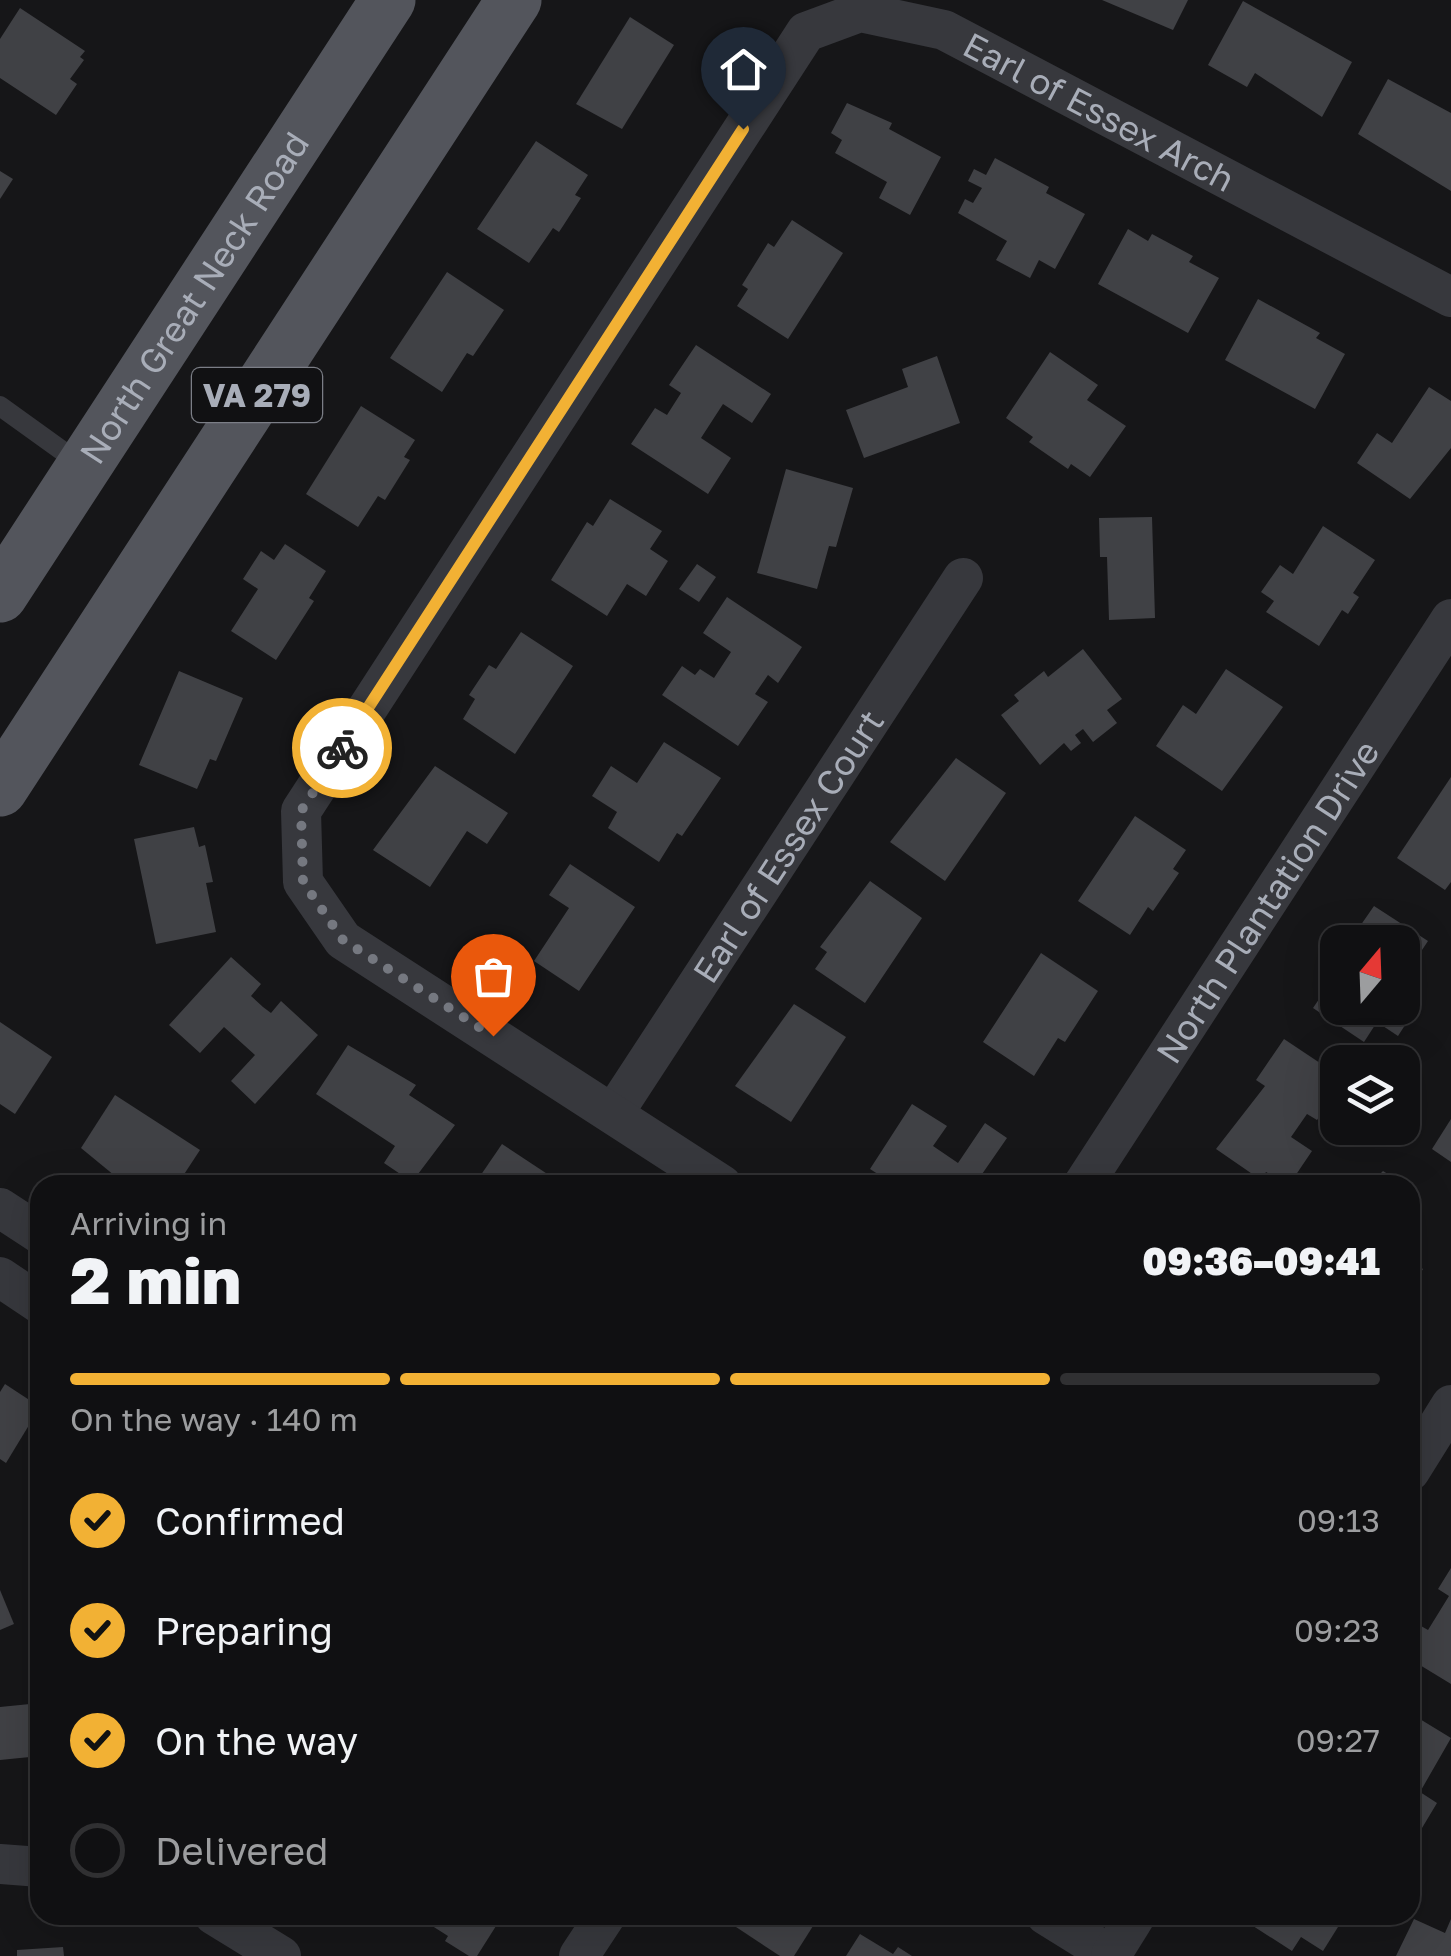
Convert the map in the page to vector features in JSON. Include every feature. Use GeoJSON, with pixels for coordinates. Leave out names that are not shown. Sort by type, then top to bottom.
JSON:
{"type":"FeatureCollection","features":[{"type":"Feature","properties":{"kind":"main road","name":"North Great Neck Road"},"geometry":{"type":"LineString","coordinates":[[0,596],[388,0]]}},
{"type":"Feature","properties":{"kind":"main road","name":"VA 279"},"geometry":{"type":"LineString","coordinates":[[0,789],[514,0]]}},
{"type":"Feature","properties":{"kind":"street","name":"Earl of Essex Arch"},"geometry":{"type":"LineString","coordinates":[[707,1175],[343,940],[303,882],[301,811],[806,32],[860,12],[944,30],[1451,298]]}},
{"type":"Feature","properties":{"kind":"street","name":"Earl of Essex Court"},"geometry":{"type":"LineString","coordinates":[[613,1114],[964,578]]}},
{"type":"Feature","properties":{"kind":"street","name":"North Plantation Drive"},"geometry":{"type":"LineString","coordinates":[[1089,1175],[1451,618]]}},
{"type":"Feature","properties":{"kind":"street"},"geometry":{"type":"LineString","coordinates":[[0,1208],[30,1228]]}},
{"type":"Feature","properties":{"kind":"street"},"geometry":{"type":"LineString","coordinates":[[0,1277],[30,1297]]}},
{"type":"Feature","properties":{"kind":"street"},"geometry":{"type":"LineString","coordinates":[[1420,1455],[1451,1405]]}},
{"type":"Feature","properties":{"kind":"street"},"geometry":{"type":"LineString","coordinates":[[0,1864],[30,1866]]}},
{"type":"Feature","properties":{"kind":"street"},"geometry":{"type":"LineString","coordinates":[[230,1925],[281,1956]]}},
{"type":"Feature","properties":{"kind":"street"},"geometry":{"type":"LineString","coordinates":[[579,1956],[599,1925]]}},
{"type":"Feature","properties":{"kind":"street"},"geometry":{"type":"LineString","coordinates":[[1062,1925],[1112,1956],[1130,1925]]}},
{"type":"Feature","properties":{"kind":"lane"},"geometry":{"type":"LineString","coordinates":[[0,406],[84,466]]}},
{"type":"Feature","properties":{"kind":"building"},"geometry":{"type":"Polygon","coordinates":[[[1102,0],[1188,0],[1173,30],[1102,0]]]}},
{"type":"Feature","properties":{"kind":"building"},"geometry":{"type":"Polygon","coordinates":[[[1243,1],[1352,62],[1322,117],[1255,73],[1247,87],[1208,65],[1243,1]]]}},
{"type":"Feature","properties":{"kind":"building"},"geometry":{"type":"Polygon","coordinates":[[[20,8],[85,51],[80,57],[84,60],[70,79],[77,84],[56,115],[0,78],[0,39],[20,8]]]}},
{"type":"Feature","properties":{"kind":"building"},"geometry":{"type":"Polygon","coordinates":[[[630,17],[674,45],[622,129],[576,104],[630,17]]]}},
{"type":"Feature","properties":{"kind":"building"},"geometry":{"type":"Polygon","coordinates":[[[1388,79],[1451,113],[1451,191],[1358,134],[1388,79]]]}},
{"type":"Feature","properties":{"kind":"building"},"geometry":{"type":"Polygon","coordinates":[[[847,103],[892,123],[889,129],[941,157],[910,215],[879,198],[887,182],[835,153],[842,140],[831,133],[847,103]]]}},
{"type":"Feature","properties":{"kind":"building"},"geometry":{"type":"Polygon","coordinates":[[[536,141],[588,175],[575,195],[581,198],[559,232],[553,228],[529,263],[477,229],[536,141]]]}},
{"type":"Feature","properties":{"kind":"building"},"geometry":{"type":"Polygon","coordinates":[[[995,158],[1049,187],[1046,193],[1085,214],[1055,269],[1039,260],[1030,278],[996,260],[1007,241],[958,213],[965,199],[973,203],[982,188],[968,181],[974,169],[986,175],[995,158]]]}},
{"type":"Feature","properties":{"kind":"building"},"geometry":{"type":"Polygon","coordinates":[[[0,171],[13,179],[0,199],[0,171]]]}},
{"type":"Feature","properties":{"kind":"building"},"geometry":{"type":"Polygon","coordinates":[[[792,220],[843,253],[788,339],[737,306],[748,289],[742,285],[768,243],[774,247],[792,220]]]}},
{"type":"Feature","properties":{"kind":"building"},"geometry":{"type":"Polygon","coordinates":[[[1128,229],[1148,241],[1152,234],[1193,256],[1189,262],[1219,278],[1188,333],[1098,284],[1128,229]]]}},
{"type":"Feature","properties":{"kind":"building"},"geometry":{"type":"Polygon","coordinates":[[[447,272],[504,310],[473,356],[467,353],[442,392],[390,358],[447,272]]]}},
{"type":"Feature","properties":{"kind":"building"},"geometry":{"type":"Polygon","coordinates":[[[1258,299],[1320,333],[1316,338],[1345,354],[1315,409],[1225,360],[1258,299]]]}},
{"type":"Feature","properties":{"kind":"building"},"geometry":{"type":"Polygon","coordinates":[[[696,345],[771,394],[752,423],[723,404],[701,438],[731,458],[708,494],[631,444],[655,408],[667,415],[681,393],[669,385],[696,345]]]}},
{"type":"Feature","properties":{"kind":"building"},"geometry":{"type":"Polygon","coordinates":[[[1050,352],[1098,385],[1087,400],[1126,426],[1090,477],[1071,464],[1068,469],[1029,442],[1033,437],[1006,418],[1050,352]]]}},
{"type":"Feature","properties":{"kind":"building"},"geometry":{"type":"Polygon","coordinates":[[[937,356],[960,423],[864,458],[846,410],[908,387],[902,369],[937,356]]]}},
{"type":"Feature","properties":{"kind":"building"},"geometry":{"type":"Polygon","coordinates":[[[1429,387],[1451,401],[1451,448],[1410,499],[1357,463],[1377,433],[1392,443],[1429,387]]]}},
{"type":"Feature","properties":{"kind":"building"},"geometry":{"type":"Polygon","coordinates":[[[361,406],[415,440],[404,457],[410,460],[385,500],[378,496],[358,527],[306,494],[361,406]]]}},
{"type":"Feature","properties":{"kind":"building"},"geometry":{"type":"Polygon","coordinates":[[[786,469],[853,488],[836,547],[829,546],[817,589],[757,573],[786,469]]]}},
{"type":"Feature","properties":{"kind":"building"},"geometry":{"type":"Polygon","coordinates":[[[610,499],[662,531],[650,549],[668,561],[646,596],[627,584],[607,616],[551,580],[587,522],[593,526],[610,499]]]}},
{"type":"Feature","properties":{"kind":"building"},"geometry":{"type":"Polygon","coordinates":[[[1152,517],[1155,618],[1109,620],[1107,557],[1100,557],[1099,518],[1152,517]]]}},
{"type":"Feature","properties":{"kind":"building"},"geometry":{"type":"Polygon","coordinates":[[[1323,526],[1375,560],[1353,593],[1359,597],[1348,614],[1342,610],[1319,646],[1266,612],[1274,601],[1261,592],[1280,565],[1293,574],[1323,526]]]}},
{"type":"Feature","properties":{"kind":"building"},"geometry":{"type":"Polygon","coordinates":[[[285,544],[326,571],[309,598],[314,601],[276,660],[231,631],[258,589],[243,579],[261,551],[274,560],[285,544]]]}},
{"type":"Feature","properties":{"kind":"building"},"geometry":{"type":"Polygon","coordinates":[[[697,564],[716,577],[699,602],[679,589],[697,564]]]}},
{"type":"Feature","properties":{"kind":"building"},"geometry":{"type":"Polygon","coordinates":[[[727,597],[802,647],[778,683],[768,675],[755,694],[768,702],[738,746],[662,695],[682,666],[695,675],[700,669],[714,678],[731,652],[703,633],[727,597]]]}},
{"type":"Feature","properties":{"kind":"building"},"geometry":{"type":"Polygon","coordinates":[[[521,632],[573,666],[515,754],[463,719],[475,699],[469,695],[489,665],[496,669],[521,632]]]}},
{"type":"Feature","properties":{"kind":"building"},"geometry":{"type":"Polygon","coordinates":[[[1083,649],[1122,699],[1107,710],[1117,723],[1093,742],[1083,729],[1075,735],[1081,743],[1071,751],[1064,743],[1040,765],[1001,715],[1019,701],[1014,695],[1044,671],[1048,677],[1083,649]]]}},
{"type":"Feature","properties":{"kind":"building"},"geometry":{"type":"Polygon","coordinates":[[[1226,669],[1283,707],[1222,791],[1156,746],[1183,705],[1196,714],[1226,669]]]}},
{"type":"Feature","properties":{"kind":"building"},"geometry":{"type":"Polygon","coordinates":[[[179,671],[243,698],[216,761],[210,759],[197,789],[139,765],[179,671]]]}},
{"type":"Feature","properties":{"kind":"building"},"geometry":{"type":"Polygon","coordinates":[[[664,742],[721,778],[682,836],[677,833],[659,862],[608,828],[617,812],[592,796],[611,766],[637,783],[664,742]]]}},
{"type":"Feature","properties":{"kind":"building"},"geometry":{"type":"Polygon","coordinates":[[[956,758],[1006,793],[945,881],[890,842],[956,758]]]}},
{"type":"Feature","properties":{"kind":"building"},"geometry":{"type":"Polygon","coordinates":[[[435,766],[508,813],[487,844],[467,831],[430,887],[373,850],[435,766]]]}},
{"type":"Feature","properties":{"kind":"building"},"geometry":{"type":"Polygon","coordinates":[[[1451,777],[1451,882],[1445,890],[1397,858],[1451,777]]]}},
{"type":"Feature","properties":{"kind":"building"},"geometry":{"type":"Polygon","coordinates":[[[1135,816],[1186,850],[1173,869],[1179,873],[1153,911],[1148,907],[1130,935],[1078,901],[1135,816]]]}},
{"type":"Feature","properties":{"kind":"building"},"geometry":{"type":"Polygon","coordinates":[[[194,827],[199,847],[205,845],[213,882],[206,883],[216,932],[156,944],[134,839],[194,827]]]}},
{"type":"Feature","properties":{"kind":"building"},"geometry":{"type":"Polygon","coordinates":[[[570,864],[635,907],[579,991],[534,961],[569,908],[549,895],[570,864]]]}},
{"type":"Feature","properties":{"kind":"building"},"geometry":{"type":"Polygon","coordinates":[[[870,881],[922,918],[865,1003],[815,969],[827,952],[820,947],[870,881]]]}},
{"type":"Feature","properties":{"kind":"building"},"geometry":{"type":"Polygon","coordinates":[[[1374,906],[1403,925],[1361,925],[1374,906]]]}},
{"type":"Feature","properties":{"kind":"building"},"geometry":{"type":"Polygon","coordinates":[[[1420,936],[1428,941],[1420,953],[1420,936]]]}},
{"type":"Feature","properties":{"kind":"building"},"geometry":{"type":"Polygon","coordinates":[[[1041,953],[1098,991],[1065,1042],[1058,1038],[1034,1076],[983,1042],[1041,953]]]}},
{"type":"Feature","properties":{"kind":"building"},"geometry":{"type":"Polygon","coordinates":[[[231,957],[261,984],[251,996],[263,1007],[271,1013],[281,1001],[318,1035],[255,1104],[231,1081],[255,1055],[224,1027],[200,1053],[169,1025],[231,957]]]}},
{"type":"Feature","properties":{"kind":"building"},"geometry":{"type":"Polygon","coordinates":[[[794,1004],[846,1037],[791,1122],[735,1086],[794,1004]]]}},
{"type":"Feature","properties":{"kind":"building"},"geometry":{"type":"Polygon","coordinates":[[[0,1022],[52,1057],[15,1114],[0,1104],[0,1022]]]}},
{"type":"Feature","properties":{"kind":"building"},"geometry":{"type":"Polygon","coordinates":[[[1338,1025],[1375,1025],[1364,1042],[1338,1025]]]}},
{"type":"Feature","properties":{"kind":"building"},"geometry":{"type":"Polygon","coordinates":[[[1382,1025],[1405,1025],[1398,1036],[1382,1025]]]}},
{"type":"Feature","properties":{"kind":"building"},"geometry":{"type":"Polygon","coordinates":[[[1284,1039],[1320,1063],[1320,1116],[1317,1120],[1307,1114],[1291,1137],[1312,1151],[1296,1175],[1254,1175],[1216,1149],[1265,1086],[1256,1080],[1284,1039]]]}},
{"type":"Feature","properties":{"kind":"building"},"geometry":{"type":"Polygon","coordinates":[[[348,1045],[416,1085],[409,1095],[455,1125],[417,1175],[402,1175],[384,1163],[395,1146],[316,1094],[348,1045]]]}},
{"type":"Feature","properties":{"kind":"building"},"geometry":{"type":"Polygon","coordinates":[[[115,1095],[200,1150],[184,1175],[114,1175],[81,1148],[115,1095]]]}},
{"type":"Feature","properties":{"kind":"building"},"geometry":{"type":"Polygon","coordinates":[[[912,1104],[947,1126],[933,1146],[958,1163],[985,1123],[1007,1138],[981,1175],[879,1175],[870,1169],[912,1104]]]}},
{"type":"Feature","properties":{"kind":"building"},"geometry":{"type":"Polygon","coordinates":[[[1451,1119],[1451,1162],[1432,1149],[1451,1119]]]}},
{"type":"Feature","properties":{"kind":"building"},"geometry":{"type":"Polygon","coordinates":[[[502,1144],[549,1175],[481,1175],[502,1144]]]}},
{"type":"Feature","properties":{"kind":"building"},"geometry":{"type":"Polygon","coordinates":[[[5,1384],[30,1400],[30,1423],[6,1463],[0,1459],[0,1392],[5,1384]]]}},
{"type":"Feature","properties":{"kind":"building"},"geometry":{"type":"Polygon","coordinates":[[[1451,1568],[1451,1684],[1420,1665],[1420,1628],[1428,1630],[1449,1596],[1438,1589],[1451,1568]]]}},
{"type":"Feature","properties":{"kind":"building"},"geometry":{"type":"Polygon","coordinates":[[[0,1590],[14,1624],[0,1630],[0,1590]]]}},
{"type":"Feature","properties":{"kind":"building"},"geometry":{"type":"Polygon","coordinates":[[[30,1704],[30,1757],[0,1760],[0,1707],[30,1704]]]}},
{"type":"Feature","properties":{"kind":"building"},"geometry":{"type":"Polygon","coordinates":[[[1420,1719],[1451,1738],[1420,1792],[1420,1719]]]}},
{"type":"Feature","properties":{"kind":"building"},"geometry":{"type":"Polygon","coordinates":[[[1420,1792],[1437,1803],[1420,1831],[1420,1792]]]}},
{"type":"Feature","properties":{"kind":"building"},"geometry":{"type":"Polygon","coordinates":[[[1451,1919],[1451,1956],[1396,1956],[1411,1925],[1420,1925],[1420,1922],[1445,1933],[1451,1919]]]}},
{"type":"Feature","properties":{"kind":"building"},"geometry":{"type":"Polygon","coordinates":[[[431,1925],[497,1925],[477,1956],[469,1956],[445,1941],[448,1936],[431,1925]]]}},
{"type":"Feature","properties":{"kind":"building"},"geometry":{"type":"Polygon","coordinates":[[[733,1925],[814,1925],[794,1956],[780,1956],[733,1925]]]}},
{"type":"Feature","properties":{"kind":"building"},"geometry":{"type":"Polygon","coordinates":[[[1252,1925],[1339,1925],[1323,1951],[1301,1937],[1292,1951],[1252,1925]]]}},
{"type":"Feature","properties":{"kind":"building"},"geometry":{"type":"Polygon","coordinates":[[[860,1934],[893,1954],[898,1947],[912,1956],[846,1956],[860,1934]]]}},
{"type":"Feature","properties":{"kind":"building"},"geometry":{"type":"Polygon","coordinates":[[[63,1947],[64,1956],[17,1956],[17,1950],[63,1947]]]}},
{"type":"Feature","properties":{"kind":"way so far"},"geometry":{"type":"LineString","coordinates":[[342,748],[301,811],[303,882],[343,940],[493,1036]]}},
{"type":"Feature","properties":{"kind":"route"},"geometry":{"type":"LineString","coordinates":[[342,748],[743,129]]}}]}
